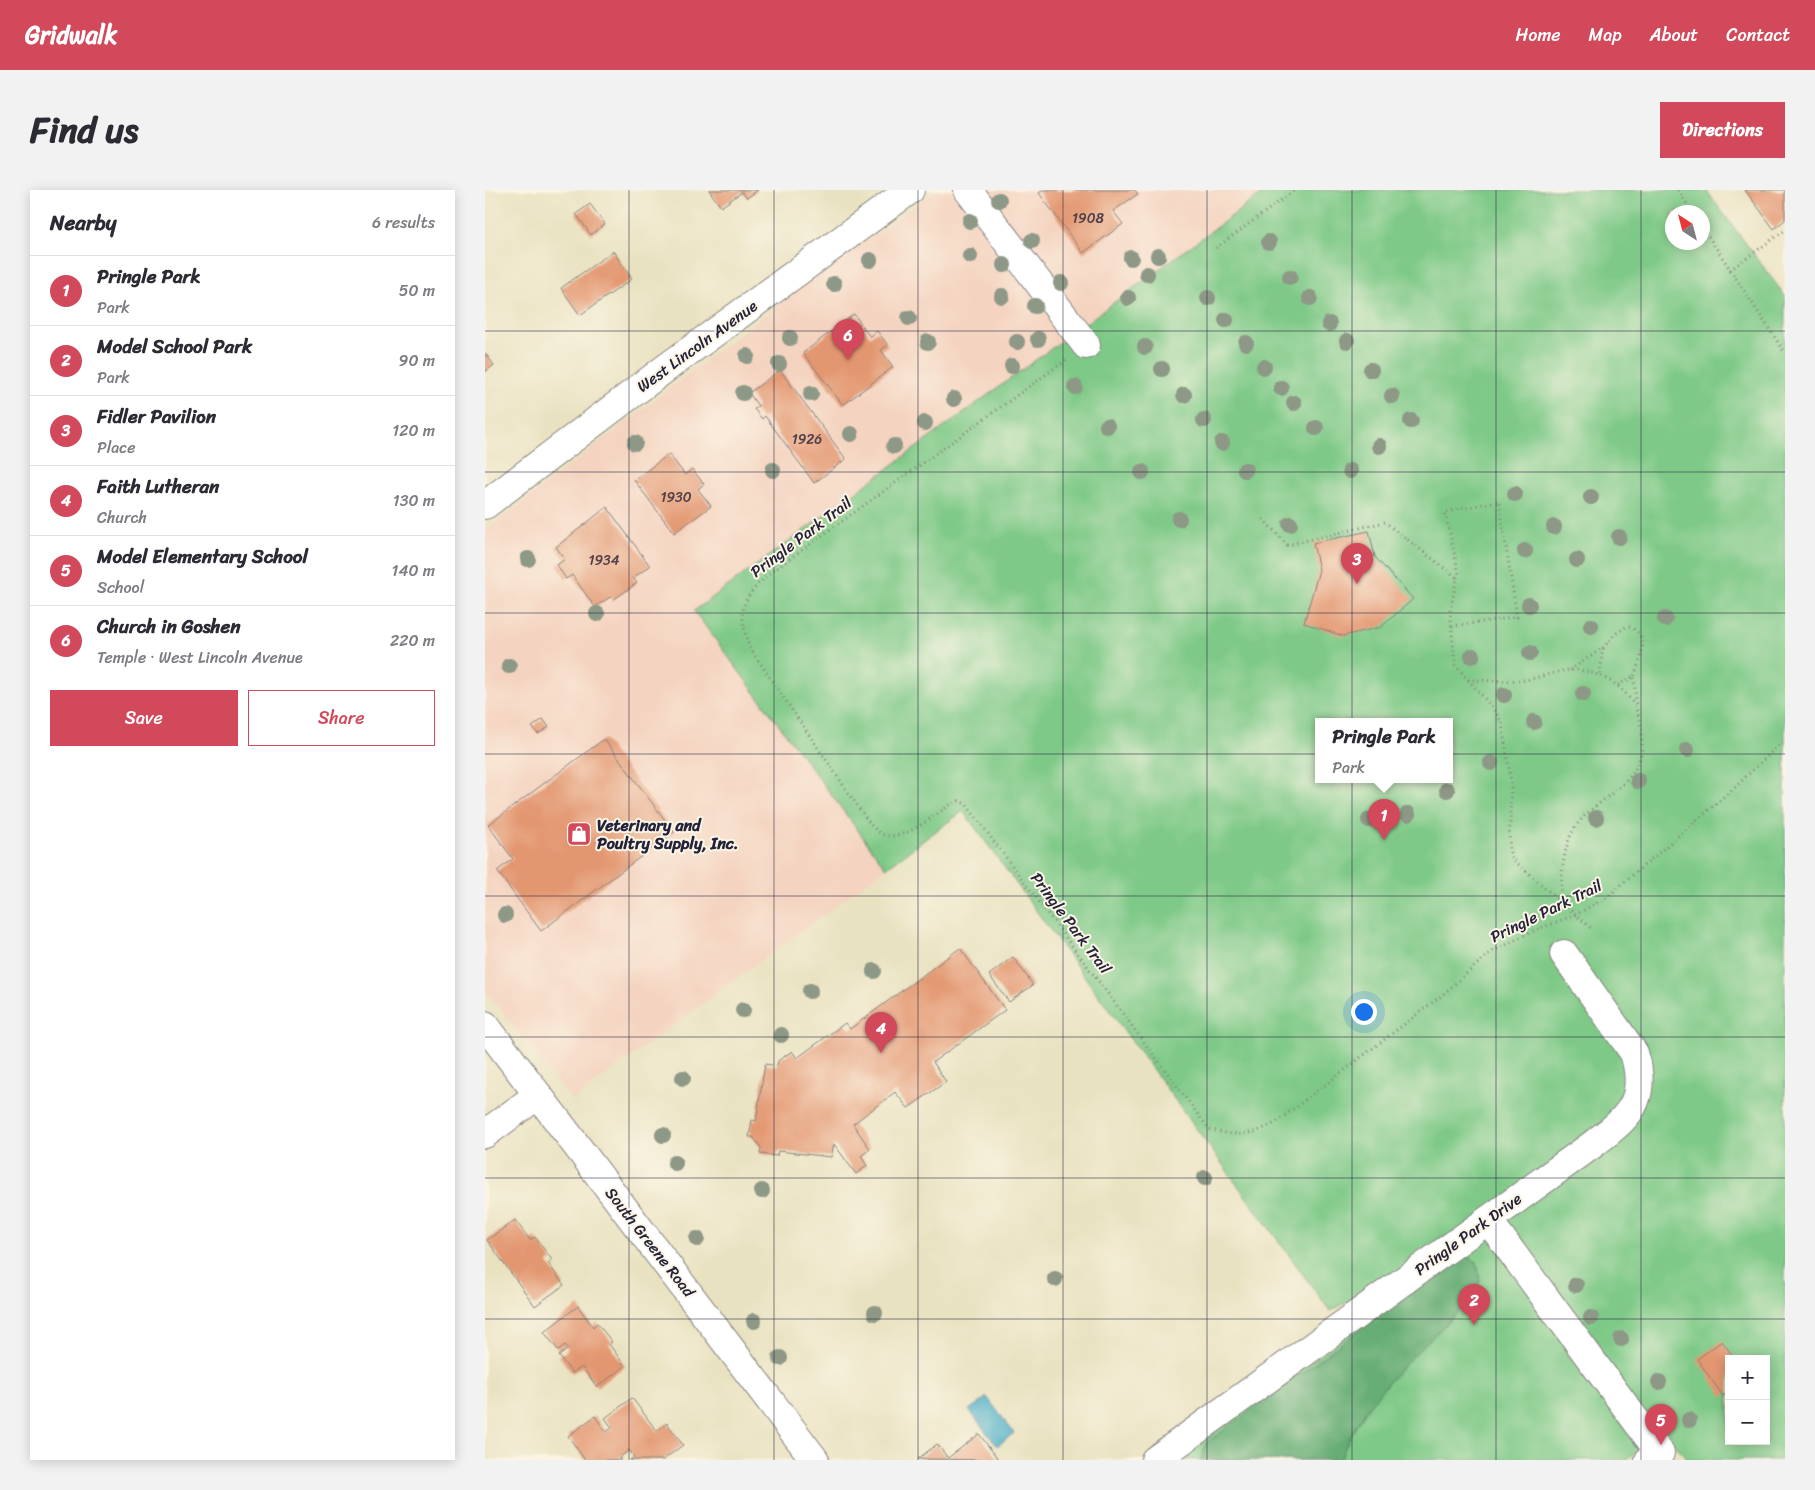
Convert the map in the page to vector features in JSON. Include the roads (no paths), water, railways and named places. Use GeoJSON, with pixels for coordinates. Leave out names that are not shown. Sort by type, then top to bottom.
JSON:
{"type":"FeatureCollection","features":[{"type":"Feature","properties":{"kind":"street","name":"West Lincoln Avenue"},"geometry":{"type":"LineString","coordinates":[[485,505],[671,365],[910,190]]}},
{"type":"Feature","properties":{"kind":"street"},"geometry":{"type":"LineString","coordinates":[[968,190],[1086,345]]}},
{"type":"Feature","properties":{"kind":"street","name":"Pringle Park Drive"},"geometry":{"type":"LineString","coordinates":[[1155,1460],[1620,1125],[1634,1108],[1639,1090],[1639,1067],[1635,1053],[1564,954]]}},
{"type":"Feature","properties":{"kind":"street","name":"South Greene Road"},"geometry":{"type":"LineString","coordinates":[[485,1025],[815,1460]]}},
{"type":"Feature","properties":{"kind":"street"},"geometry":{"type":"LineString","coordinates":[[485,1134],[538,1095]]}},
{"type":"Feature","properties":{"kind":"street"},"geometry":{"type":"LineString","coordinates":[[1488,1220],[1660,1452],[1649,1460]]}},
{"type":"Feature","properties":{"kind":"water"},"geometry":{"type":"Polygon","coordinates":[[[987,1397],[1014,1433],[997,1446],[969,1410],[987,1397]]]}},
{"type":"Feature","properties":{"kind":"place","name":"Church in Goshen"},"geometry":{"type":"Point","coordinates":[848,360]}},
{"type":"Feature","properties":{"kind":"place","name":"Fidler Pavilion"},"geometry":{"type":"Point","coordinates":[1357,584]}},
{"type":"Feature","properties":{"kind":"place","name":"Veterinary and Poultry Supply, Inc."},"geometry":{"type":"Point","coordinates":[579,834]}},
{"type":"Feature","properties":{"kind":"place","name":"Pringle Park"},"geometry":{"type":"Point","coordinates":[1384,840]}},
{"type":"Feature","properties":{"kind":"place","name":"Faith Lutheran"},"geometry":{"type":"Point","coordinates":[881,1053]}},
{"type":"Feature","properties":{"kind":"place","name":"Model School Park"},"geometry":{"type":"Point","coordinates":[1474,1325]}},
{"type":"Feature","properties":{"kind":"place","name":"Model Elementary School"},"geometry":{"type":"Point","coordinates":[1661,1445]}}]}
